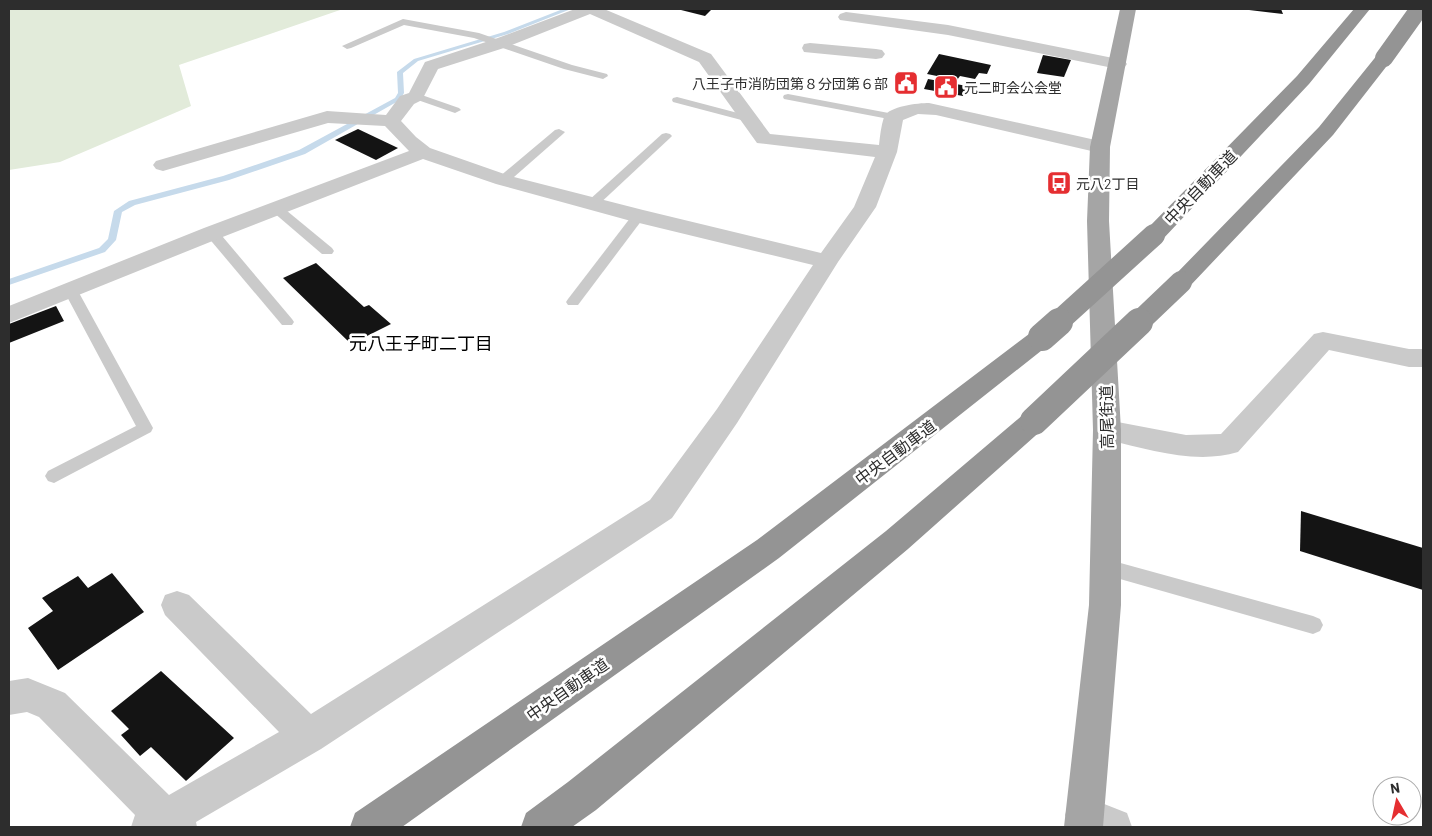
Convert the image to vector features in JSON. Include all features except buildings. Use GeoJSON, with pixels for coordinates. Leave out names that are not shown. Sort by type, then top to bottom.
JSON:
{"type":"FeatureCollection","features":[{"type":"Feature","properties":{"kind":"highway"},"geometry":{"type":"LineString","coordinates":[[540,827],[582,796],[897,540],[1034,421],[1181,282],[1326,131],[1384,58],[1418,9]]}},
{"type":"Feature","properties":{"kind":"highway","name":"中央自動車道"},"geometry":{"type":"LineString","coordinates":[[369,827],[768,549],[1042,337],[1154,236],[1303,80],[1360,11]]}},
{"type":"Feature","properties":{"kind":"main road","name":"高尾街道"},"geometry":{"type":"LineString","coordinates":[[1093,823],[1106,567],[1107,430],[1098,221],[1100,147],[1128,9]]}},
{"type":"Feature","properties":{"kind":"street"},"geometry":{"type":"LineString","coordinates":[[382,120],[407,100],[416,96],[431,66],[590,9],[706,58],[764,140],[886,152]]}},
{"type":"Feature","properties":{"kind":"street"},"geometry":{"type":"LineString","coordinates":[[832,50],[848,13],[948,30],[1118,64]]}},
{"type":"Feature","properties":{"kind":"street"},"geometry":{"type":"LineString","coordinates":[[810,48],[876,54]]}},
{"type":"Feature","properties":{"kind":"street"},"geometry":{"type":"LineString","coordinates":[[9,698],[28,695],[52,705],[164,824],[308,736],[661,509],[727,416],[827,261],[866,207],[886,152],[894,117],[908,109],[922,107],[943,110],[1100,147]]}},
{"type":"Feature","properties":{"kind":"street"},"geometry":{"type":"LineString","coordinates":[[163,165],[328,116],[382,120],[423,152],[503,180],[639,216],[827,261]]}},
{"type":"Feature","properties":{"kind":"street"},"geometry":{"type":"LineString","coordinates":[[9,315],[212,232],[277,209],[423,152]]}},
{"type":"Feature","properties":{"kind":"street"},"geometry":{"type":"LineString","coordinates":[[1107,430],[1186,446],[1228,444],[1323,340],[1409,358],[1423,358]]}},
{"type":"Feature","properties":{"kind":"street"},"geometry":{"type":"LineString","coordinates":[[177,605],[308,736]]}},
{"type":"Feature","properties":{"kind":"lane"},"geometry":{"type":"LineString","coordinates":[[347,46],[403,22],[476,35],[568,67],[603,76]]}},
{"type":"Feature","properties":{"kind":"lane"},"geometry":{"type":"LineString","coordinates":[[416,96],[455,110]]}},
{"type":"Feature","properties":{"kind":"lane"},"geometry":{"type":"LineString","coordinates":[[788,97],[894,117]]}},
{"type":"Feature","properties":{"kind":"lane"},"geometry":{"type":"LineString","coordinates":[[677,100],[749,119]]}},
{"type":"Feature","properties":{"kind":"lane"},"geometry":{"type":"LineString","coordinates":[[503,180],[559,132]]}},
{"type":"Feature","properties":{"kind":"lane"},"geometry":{"type":"LineString","coordinates":[[592,204],[666,136]]}},
{"type":"Feature","properties":{"kind":"lane"},"geometry":{"type":"LineString","coordinates":[[277,209],[327,251]]}},
{"type":"Feature","properties":{"kind":"lane"},"geometry":{"type":"LineString","coordinates":[[573,302],[639,216]]}},
{"type":"Feature","properties":{"kind":"lane"},"geometry":{"type":"LineString","coordinates":[[212,232],[287,322]]}},
{"type":"Feature","properties":{"kind":"lane"},"geometry":{"type":"LineString","coordinates":[[54,476],[145,428],[71,291]]}},
{"type":"Feature","properties":{"kind":"lane"},"geometry":{"type":"LineString","coordinates":[[1106,567],[1313,624]]}},
{"type":"Feature","properties":{"kind":"green space"},"geometry":{"type":"Polygon","coordinates":[[[9,9],[343,9],[179,65],[191,106],[60,162],[9,170],[9,9]]]}},
{"type":"Feature","properties":{"kind":"waterway"},"geometry":{"type":"LineString","coordinates":[[9,282],[102,250],[112,240],[118,211],[132,203],[226,178],[302,152],[398,99],[401,93],[400,72],[416,60],[506,33],[568,9]]}},
{"type":"Feature","properties":{"kind":"place","name":"八王子市消防団第８分団第６部"},"geometry":{"type":"Point","coordinates":[906,83]}},
{"type":"Feature","properties":{"kind":"place","name":"元二町会公会堂"},"geometry":{"type":"Point","coordinates":[946,87]}},
{"type":"Feature","properties":{"kind":"place","name":"元八2丁目"},"geometry":{"type":"Point","coordinates":[1059,183]}},
{"type":"Feature","properties":{"kind":"district","name":"元八王子町二丁目"},"geometry":{"type":"Point","coordinates":[421,343]}}]}
